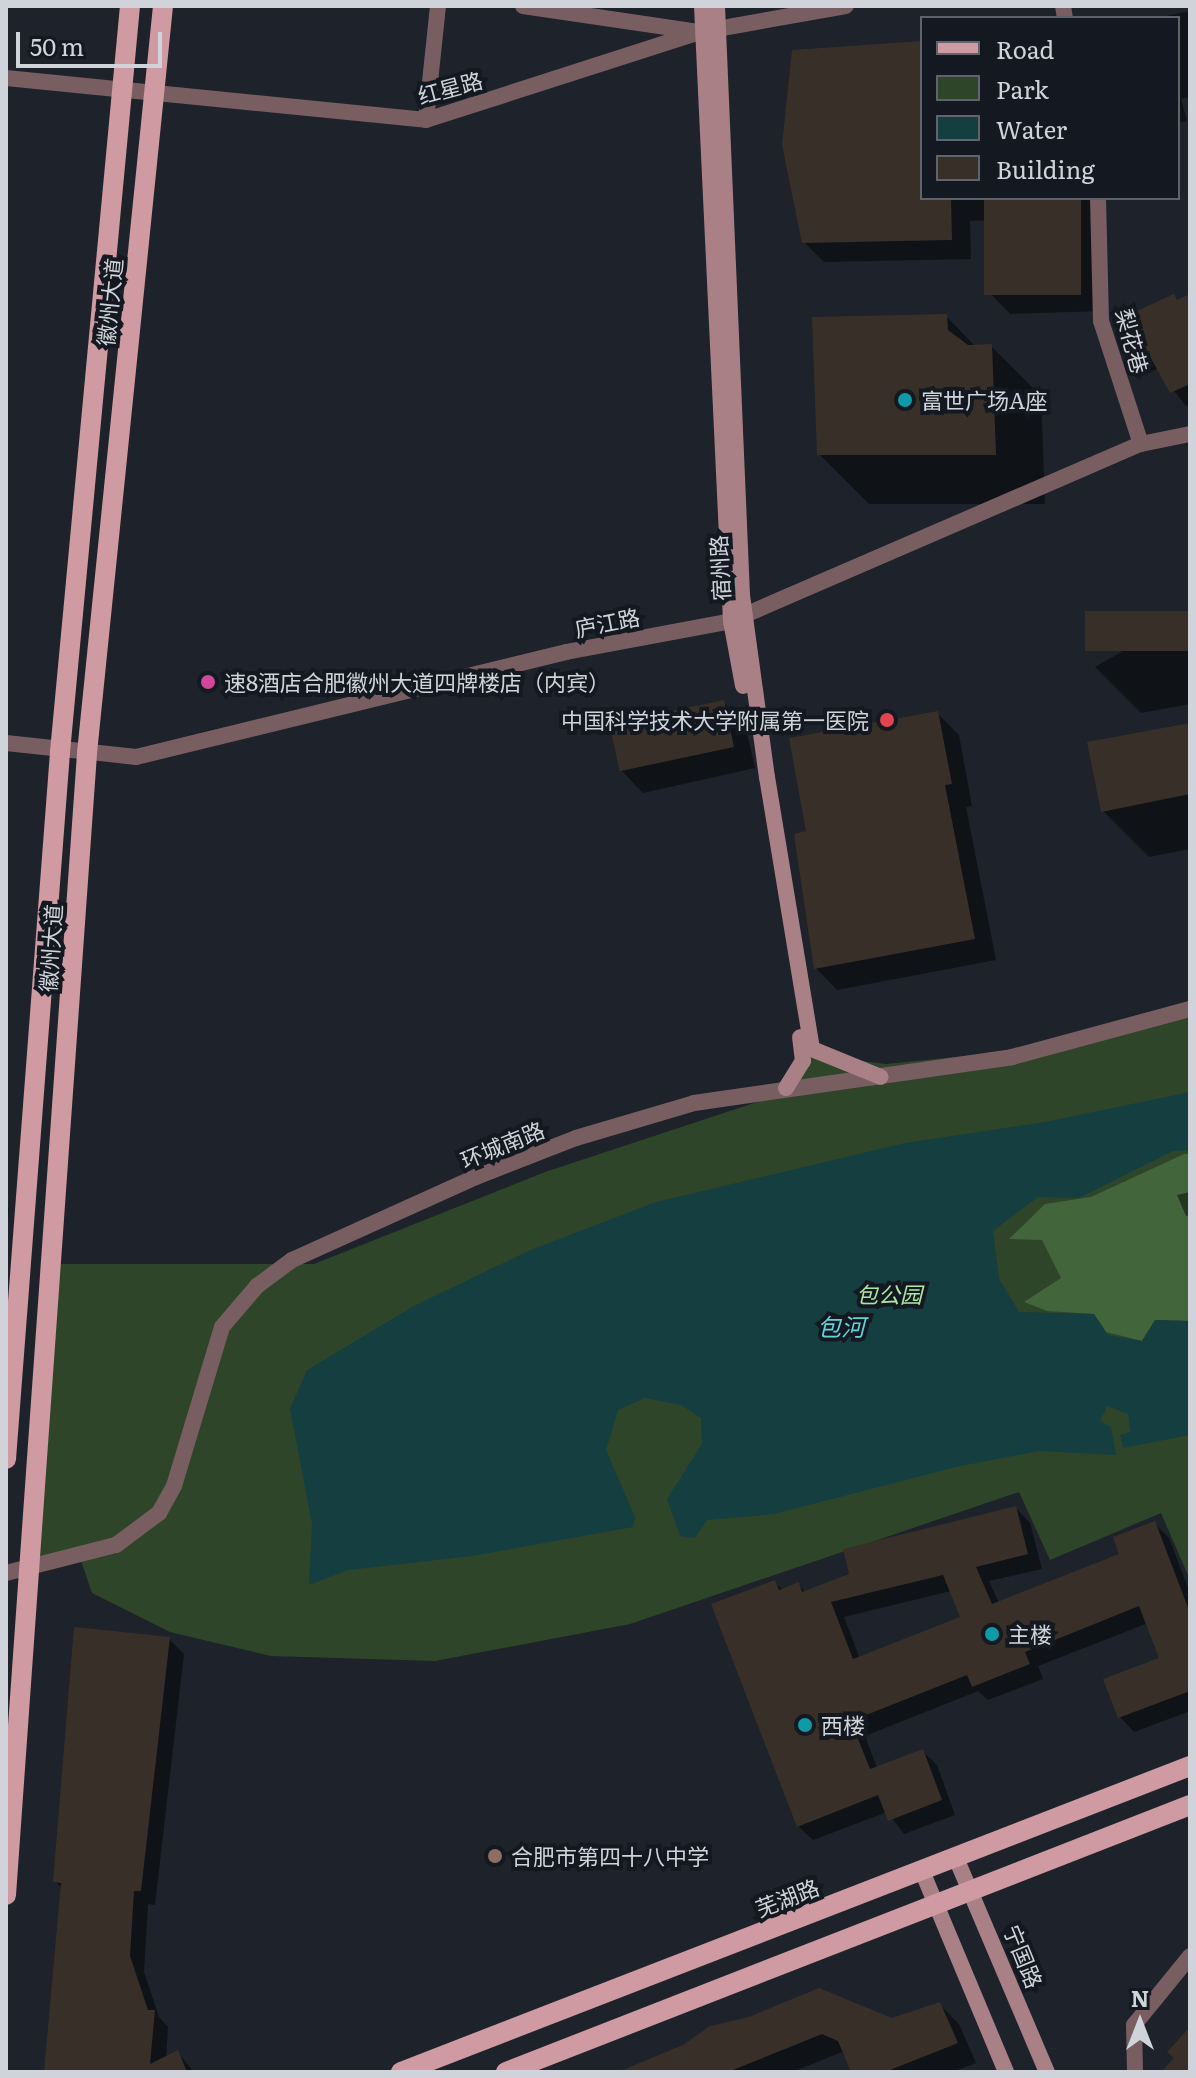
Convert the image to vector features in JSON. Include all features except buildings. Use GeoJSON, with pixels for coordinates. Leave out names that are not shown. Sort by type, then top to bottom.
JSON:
{"type":"FeatureCollection","features":[{"type":"Feature","properties":{"kind":"main road","name":"徽州大道"},"geometry":{"type":"LineString","coordinates":[[6,1459],[60,752],[130,6]]}},
{"type":"Feature","properties":{"kind":"main road","name":"徽州大道"},"geometry":{"type":"LineString","coordinates":[[6,1895],[33,1567],[87,753],[163,6]]}},
{"type":"Feature","properties":{"kind":"main road","name":"宿州路"},"geometry":{"type":"LineString","coordinates":[[702,6],[708,31],[738,618],[803,1061],[786,1088]]}},
{"type":"Feature","properties":{"kind":"main road","name":"宿州路"},"geometry":{"type":"LineString","coordinates":[[708,31],[717,6]]}},
{"type":"Feature","properties":{"kind":"main road","name":"宿州路"},"geometry":{"type":"LineString","coordinates":[[738,618],[812,1049],[881,1077]]}},
{"type":"Feature","properties":{"kind":"main road","name":"芜湖路"},"geometry":{"type":"LineString","coordinates":[[401,2072],[1190,1766]]}},
{"type":"Feature","properties":{"kind":"main road"},"geometry":{"type":"LineString","coordinates":[[506,2072],[974,1892],[1190,1805]]}},
{"type":"Feature","properties":{"kind":"main road","name":"宁国路"},"geometry":{"type":"LineString","coordinates":[[956,1858],[974,1892],[1047,2072]]}},
{"type":"Feature","properties":{"kind":"main road"},"geometry":{"type":"LineString","coordinates":[[922,1871],[1006,2072]]}},
{"type":"Feature","properties":{"kind":"street"},"geometry":{"type":"LineString","coordinates":[[426,120],[438,6]]}},
{"type":"Feature","properties":{"kind":"street"},"geometry":{"type":"LineString","coordinates":[[523,6],[708,31]]}},
{"type":"Feature","properties":{"kind":"street","name":"红星路"},"geometry":{"type":"LineString","coordinates":[[6,78],[426,120],[708,31],[846,6]]}},
{"type":"Feature","properties":{"kind":"street","name":"梨花巷"},"geometry":{"type":"LineString","coordinates":[[1098,200],[1101,321],[1141,444]]}},
{"type":"Feature","properties":{"kind":"street","name":"庐江路"},"geometry":{"type":"LineString","coordinates":[[6,743],[60,752],[136,757],[566,652],[738,618],[1141,444],[1190,434]]}},
{"type":"Feature","properties":{"kind":"street","name":"环城南路"},"geometry":{"type":"LineString","coordinates":[[6,1573],[116,1545],[159,1513],[174,1486],[222,1327],[257,1286],[292,1260],[576,1138],[694,1103],[1012,1057],[1190,1009]]}},
{"type":"Feature","properties":{"kind":"street"},"geometry":{"type":"LineString","coordinates":[[1135,2072],[1134,2025],[1190,1956]]}},
{"type":"Feature","properties":{"kind":"green space","name":"包公园"},"geometry":{"type":"Polygon","coordinates":[[[1190,1014],[1190,1580],[1161,1513],[1050,1560],[1019,1492],[630,1624],[435,1661],[271,1656],[170,1632],[92,1593],[81,1561],[32,1574],[53,1264],[314,1264],[545,1172],[778,1095],[813,1055],[886,1064],[1024,1050],[1190,1014]]]}},
{"type":"Feature","properties":{"kind":"green space"},"geometry":{"type":"Polygon","coordinates":[[[1190,1154],[1190,1321],[1155,1320],[1142,1341],[1106,1332],[1094,1314],[1047,1311],[1024,1302],[1061,1278],[1042,1240],[1009,1239],[1045,1204],[1091,1197],[1190,1154]]]}},
{"type":"Feature","properties":{"kind":"water","name":"包河"},"geometry":{"type":"Polygon","coordinates":[[[1190,1092],[1190,1150],[1173,1151],[1079,1198],[1038,1197],[993,1231],[999,1279],[1019,1312],[1094,1314],[1108,1335],[1142,1341],[1155,1320],[1190,1321],[1190,1435],[1123,1448],[1120,1435],[1130,1432],[1128,1414],[1107,1406],[1100,1421],[1111,1427],[1116,1455],[1039,1451],[956,1467],[774,1514],[707,1520],[695,1538],[680,1536],[667,1499],[702,1444],[701,1418],[681,1405],[645,1398],[618,1410],[606,1450],[635,1517],[633,1527],[472,1556],[348,1570],[309,1585],[312,1524],[290,1409],[307,1370],[412,1307],[528,1251],[656,1202],[905,1143],[1045,1122],[1190,1092]]]}},
{"type":"Feature","properties":{"kind":"place","name":"富世广场A座"},"geometry":{"type":"Point","coordinates":[905,400]}},
{"type":"Feature","properties":{"kind":"place","name":"速8酒店合肥徽州大道四牌楼店（内宾）"},"geometry":{"type":"Point","coordinates":[208,682]}},
{"type":"Feature","properties":{"kind":"place","name":"中国科学技术大学附属第一医院"},"geometry":{"type":"Point","coordinates":[887,720]}},
{"type":"Feature","properties":{"kind":"place","name":"主楼"},"geometry":{"type":"Point","coordinates":[992,1634]}},
{"type":"Feature","properties":{"kind":"place","name":"西楼"},"geometry":{"type":"Point","coordinates":[805,1725]}},
{"type":"Feature","properties":{"kind":"place","name":"合肥市第四十八中学"},"geometry":{"type":"Point","coordinates":[495,1856]}}]}
